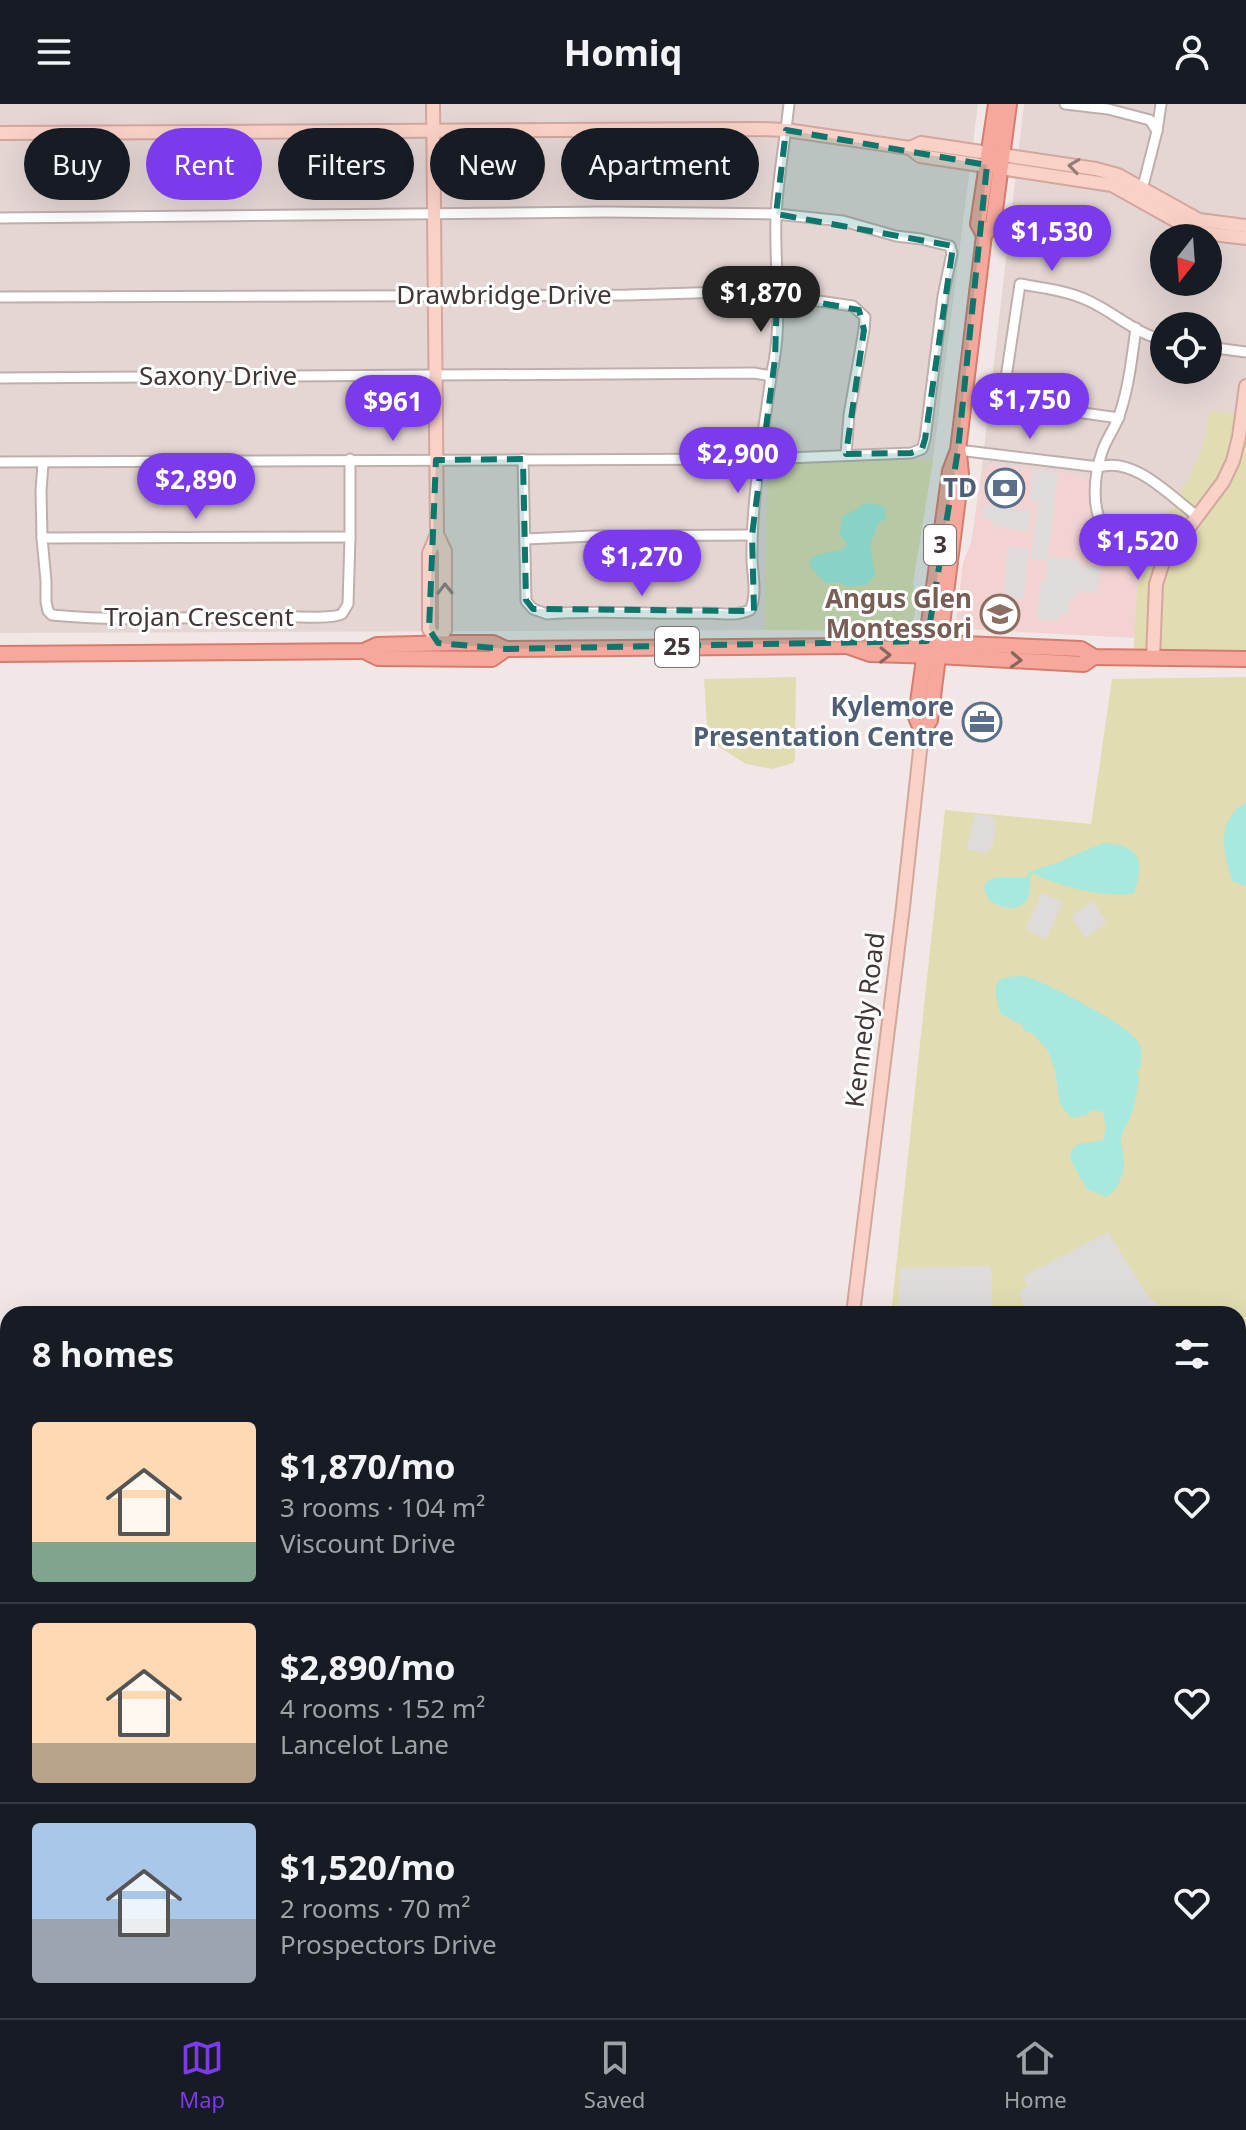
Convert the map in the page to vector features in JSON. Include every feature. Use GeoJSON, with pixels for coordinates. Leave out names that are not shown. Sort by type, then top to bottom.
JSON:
{"type":"FeatureCollection","features":[{"type":"Feature","properties":{"kind":"main road","name":"Kennedy Road"},"geometry":{"type":"LineString","coordinates":[[922,732],[916,717],[933,649],[950,471],[958,450],[984,235],[993,225],[996,104]]}},
{"type":"Feature","properties":{"kind":"main road","name":"Kennedy Road"},"geometry":{"type":"LineString","coordinates":[[995,160],[1009,104]]}},
{"type":"Feature","properties":{"kind":"main road","name":"25"},"geometry":{"type":"LineString","coordinates":[[0,654],[364,651],[377,645],[493,643],[506,649],[847,646],[870,654],[933,649],[1084,664],[1094,657],[1246,659]]}},
{"type":"Feature","properties":{"kind":"main road","name":"25"},"geometry":{"type":"LineString","coordinates":[[364,651],[378,658],[492,659],[506,649]]}},
{"type":"Feature","properties":{"kind":"street"},"geometry":{"type":"LineString","coordinates":[[433,104],[434,128]]}},
{"type":"Feature","properties":{"kind":"street"},"geometry":{"type":"LineString","coordinates":[[523,459],[526,601],[533,609],[547,614],[679,615],[731,615],[750,610],[753,605],[752,535],[778,327],[776,214],[789,104]]}},
{"type":"Feature","properties":{"kind":"street"},"geometry":{"type":"LineString","coordinates":[[1065,104],[1108,109],[1150,120],[1157,131]]}},
{"type":"Feature","properties":{"kind":"street"},"geometry":{"type":"LineString","coordinates":[[1141,194],[1161,104]]}},
{"type":"Feature","properties":{"kind":"street"},"geometry":{"type":"LineString","coordinates":[[545,130],[768,129],[910,148],[921,143],[1112,185],[1141,194],[1199,220],[1246,226]]}},
{"type":"Feature","properties":{"kind":"street"},"geometry":{"type":"LineString","coordinates":[[0,133],[430,130]]}},
{"type":"Feature","properties":{"kind":"street"},"geometry":{"type":"LineString","coordinates":[[1141,194],[1196,232],[1246,237]]}},
{"type":"Feature","properties":{"kind":"street"},"geometry":{"type":"LineString","coordinates":[[434,200],[437,534],[445,551],[445,630],[438,643]]}},
{"type":"Feature","properties":{"kind":"street"},"geometry":{"type":"LineString","coordinates":[[0,218],[606,212],[776,214],[843,221],[896,236],[950,246],[952,253],[943,296],[925,439],[922,449],[911,453],[760,459],[0,462]]}},
{"type":"Feature","properties":{"kind":"street"},"geometry":{"type":"LineString","coordinates":[[1119,418],[1006,400],[1004,391],[1020,284],[1083,298],[1150,334]]}},
{"type":"Feature","properties":{"kind":"street","name":"Drawbridge Drive"},"geometry":{"type":"LineString","coordinates":[[0,297],[726,292],[777,295],[853,306],[865,317],[846,454]]}},
{"type":"Feature","properties":{"kind":"street"},"geometry":{"type":"LineString","coordinates":[[1136,328],[1127,391],[1119,418],[1101,454],[1096,505],[1103,530],[1118,545],[1163,562]]}},
{"type":"Feature","properties":{"kind":"street"},"geometry":{"type":"LineString","coordinates":[[1222,349],[1246,352]]}},
{"type":"Feature","properties":{"kind":"street","name":"Saxony Drive"},"geometry":{"type":"LineString","coordinates":[[0,378],[754,373],[771,376]]}},
{"type":"Feature","properties":{"kind":"street"},"geometry":{"type":"LineString","coordinates":[[1153,658],[1156,584],[1163,562],[1223,482],[1233,461],[1246,386]]}},
{"type":"Feature","properties":{"kind":"street"},"geometry":{"type":"LineString","coordinates":[[958,450],[1099,467],[1125,465],[1138,471],[1197,516]]}},
{"type":"Feature","properties":{"kind":"street","name":"Trojan Crescent"},"geometry":{"type":"LineString","coordinates":[[43,463],[42,538],[46,602],[52,615],[196,619],[275,616],[329,618],[342,614],[348,604],[350,459]]}},
{"type":"Feature","properties":{"kind":"street"},"geometry":{"type":"LineString","coordinates":[[525,539],[752,535]]}},
{"type":"Feature","properties":{"kind":"street"},"geometry":{"type":"LineString","coordinates":[[42,538],[350,537]]}},
{"type":"Feature","properties":{"kind":"street","name":"Kennedy Road"},"geometry":{"type":"LineString","coordinates":[[854,1306],[922,732]]}},
{"type":"Feature","properties":{"kind":"highlighted area"},"geometry":{"type":"Polygon","coordinates":[[[786,130],[987,165],[958,450],[927,641],[506,649],[438,643],[429,629],[436,460],[523,459],[526,600],[533,609],[754,611],[752,535],[775,359],[777,295],[859,310],[864,330],[846,454],[911,453],[922,449],[925,439],[953,246],[776,214],[786,130]]]}},
{"type":"Feature","properties":{"kind":"shaded area"},"geometry":{"type":"Polygon","coordinates":[[[0,104],[978,104],[933,460],[769,464],[765,630],[0,633],[0,104]]]}},
{"type":"Feature","properties":{"kind":"shaded area"},"geometry":{"type":"Polygon","coordinates":[[[1024,104],[1246,104],[1246,461],[1143,567],[1103,544],[1090,519],[1091,484],[990,464],[981,475],[1024,104]]]}},
{"type":"Feature","properties":{"kind":"shaded area"},"geometry":{"type":"Polygon","coordinates":[[[1210,410],[1246,415],[1246,662],[1133,661],[1140,543],[1170,509],[1190,475],[1202,448],[1210,410]]]}},
{"type":"Feature","properties":{"kind":"shaded area"},"geometry":{"type":"Polygon","coordinates":[[[845,459],[933,460],[913,583],[913,620],[906,631],[765,630],[769,463],[845,459]]]}},
{"type":"Feature","properties":{"kind":"shaded area"},"geometry":{"type":"Polygon","coordinates":[[[990,464],[1082,475],[1091,483],[1090,519],[1103,544],[1143,567],[1135,638],[965,629],[956,622],[963,563],[971,543],[981,475],[990,464]]]}},
{"type":"Feature","properties":{"kind":"shaded area"},"geometry":{"type":"Polygon","coordinates":[[[1033,470],[1058,473],[1048,557],[1079,560],[1079,566],[1100,568],[1097,593],[1078,591],[1077,599],[1070,598],[1068,614],[1060,614],[1059,620],[1037,618],[1041,581],[1046,581],[1048,561],[1031,559],[1038,502],[1029,500],[1033,470]]]}},
{"type":"Feature","properties":{"kind":"shaded area"},"geometry":{"type":"Polygon","coordinates":[[[985,504],[1031,511],[1028,531],[992,526],[993,520],[983,518],[985,504]]]}},
{"type":"Feature","properties":{"kind":"shaded area"},"geometry":{"type":"Polygon","coordinates":[[[1009,546],[1029,549],[1023,600],[1009,599],[1010,593],[1004,592],[1009,546]]]}},
{"type":"Feature","properties":{"kind":"shaded area"},"geometry":{"type":"Polygon","coordinates":[[[796,677],[793,763],[772,769],[746,764],[708,740],[704,679],[796,677]]]}},
{"type":"Feature","properties":{"kind":"shaded area"},"geometry":{"type":"Polygon","coordinates":[[[1246,677],[1246,1306],[892,1306],[945,810],[1091,824],[1112,679],[1246,677]]]}},
{"type":"Feature","properties":{"kind":"shaded area"},"geometry":{"type":"Polygon","coordinates":[[[974,814],[992,817],[996,823],[993,845],[987,853],[967,850],[974,814]]]}},
{"type":"Feature","properties":{"kind":"shaded area"},"geometry":{"type":"Polygon","coordinates":[[[1042,893],[1063,902],[1046,939],[1025,929],[1042,893]]]}},
{"type":"Feature","properties":{"kind":"shaded area"},"geometry":{"type":"Polygon","coordinates":[[[1093,901],[1107,923],[1085,938],[1071,916],[1093,901]]]}},
{"type":"Feature","properties":{"kind":"shaded area"},"geometry":{"type":"Polygon","coordinates":[[[1108,1232],[1148,1296],[1160,1306],[1025,1306],[1019,1292],[1028,1286],[1023,1276],[1108,1232]]]}},
{"type":"Feature","properties":{"kind":"shaded area"},"geometry":{"type":"Polygon","coordinates":[[[990,1266],[992,1306],[898,1306],[900,1268],[990,1266]]]}},
{"type":"Feature","properties":{"kind":"water"},"geometry":{"type":"Polygon","coordinates":[[[871,503],[886,509],[886,520],[879,522],[870,544],[875,576],[866,585],[847,587],[842,583],[827,583],[810,565],[810,560],[846,547],[839,534],[842,517],[861,505],[871,503]]]}},
{"type":"Feature","properties":{"kind":"water"},"geometry":{"type":"Polygon","coordinates":[[[1246,802],[1246,886],[1233,882],[1224,840],[1231,816],[1246,802]]]}},
{"type":"Feature","properties":{"kind":"water"},"geometry":{"type":"Polygon","coordinates":[[[1104,843],[1125,847],[1137,856],[1139,872],[1134,893],[1082,890],[1031,872],[1057,863],[1104,843]]]}},
{"type":"Feature","properties":{"kind":"water"},"geometry":{"type":"Polygon","coordinates":[[[999,877],[1029,877],[1029,896],[1025,902],[1006,908],[989,900],[985,884],[999,877]]]}},
{"type":"Feature","properties":{"kind":"water"},"geometry":{"type":"Polygon","coordinates":[[[1024,976],[1105,1016],[1139,1043],[1141,1059],[1140,1069],[1136,1072],[1139,1076],[1135,1100],[1121,1138],[1123,1169],[1118,1185],[1106,1197],[1087,1189],[1070,1157],[1072,1149],[1079,1144],[1104,1140],[1104,1112],[1092,1110],[1086,1115],[1071,1118],[1060,1104],[1055,1070],[1048,1051],[1022,1025],[1001,1014],[996,993],[998,981],[1024,976]]]}},
{"type":"Feature","properties":{"kind":"waterway"},"geometry":{"type":"LineString","coordinates":[[1029,877],[1031,872]]}},
{"type":"Feature","properties":{"kind":"place","name":"TD"},"geometry":{"type":"Point","coordinates":[1005,488]}},
{"type":"Feature","properties":{"kind":"place","name":"Angus Glen Montessori"},"geometry":{"type":"Point","coordinates":[1000,614]}},
{"type":"Feature","properties":{"kind":"place","name":"Kylemore Presentation Centre"},"geometry":{"type":"Point","coordinates":[982,722]}}]}
